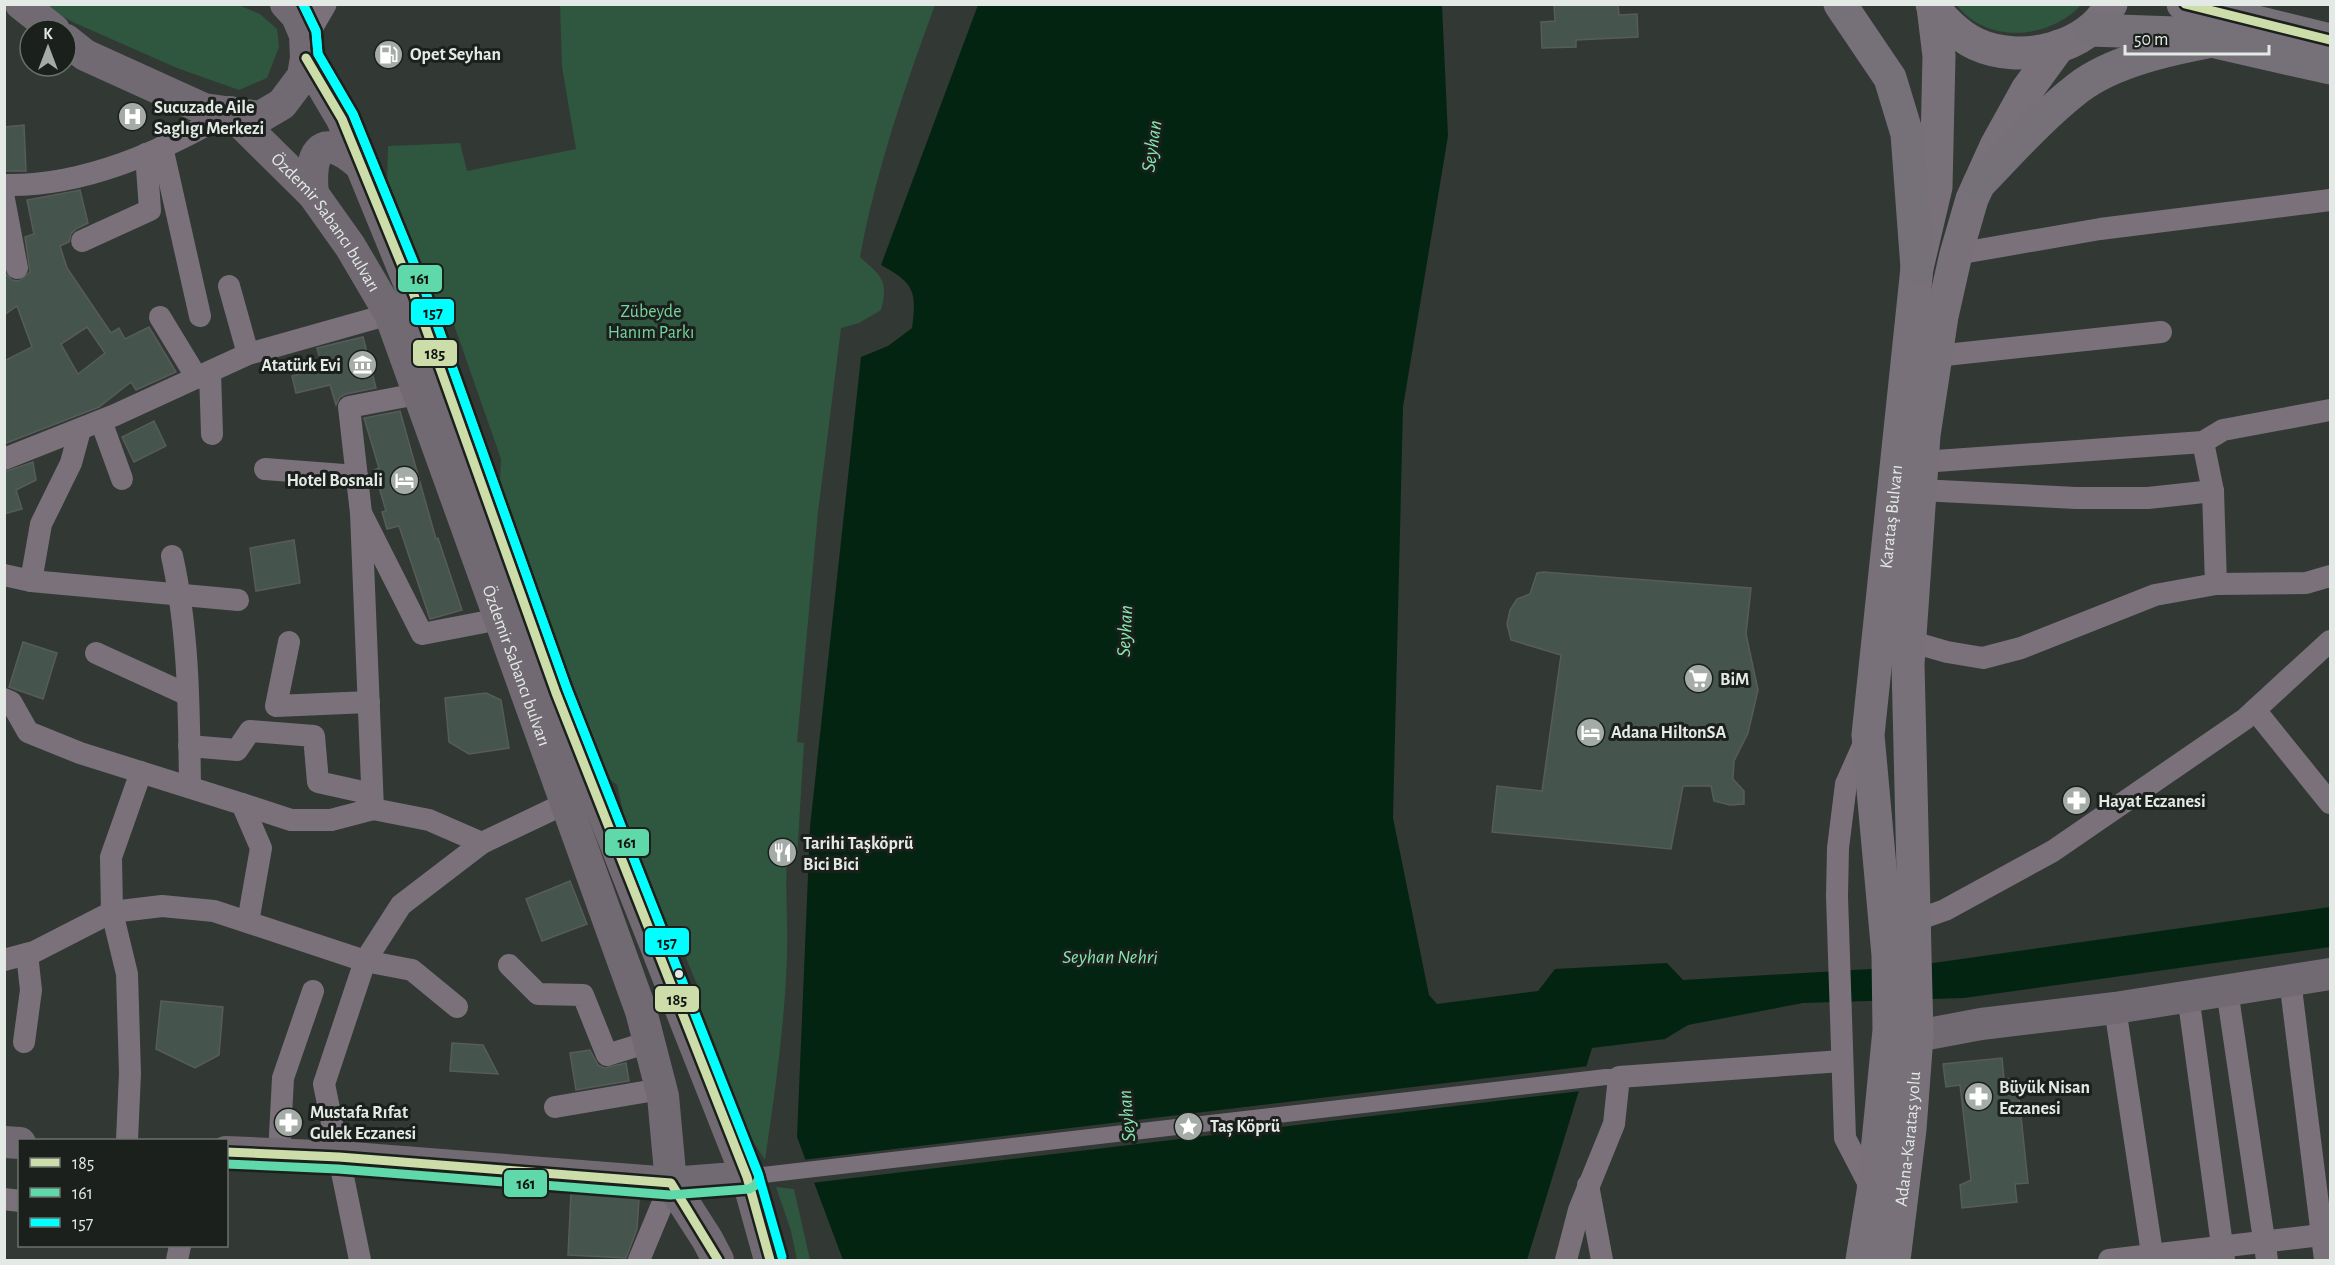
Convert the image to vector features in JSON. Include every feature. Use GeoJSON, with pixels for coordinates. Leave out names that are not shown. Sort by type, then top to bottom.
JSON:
{"type":"FeatureCollection","features":[{"type":"Feature","properties":{"kind":"highway"},"geometry":{"type":"LineString","coordinates":[[1840,4],[1890,78],[1904,123],[1907,134],[1917,268]]}},
{"type":"Feature","properties":{"kind":"highway"},"geometry":{"type":"LineString","coordinates":[[2183,4],[2331,40]]}},
{"type":"Feature","properties":{"kind":"highway"},"geometry":{"type":"LineString","coordinates":[[2090,30],[2175,33],[2331,68]]}},
{"type":"Feature","properties":{"kind":"highway"},"geometry":{"type":"LineString","coordinates":[[1979,184],[2040,121],[2080,86],[2118,67],[2173,48],[2212,41]]}},
{"type":"Feature","properties":{"kind":"main road"},"geometry":{"type":"LineString","coordinates":[[21,4],[39,18]]}},
{"type":"Feature","properties":{"kind":"main road"},"geometry":{"type":"LineString","coordinates":[[286,4],[297,16],[306,46],[342,119],[357,162],[414,295],[556,693],[761,1176],[770,1260]]}},
{"type":"Feature","properties":{"kind":"main road"},"geometry":{"type":"LineString","coordinates":[[1932,6],[1948,25],[1976,44],[2019,55],[2059,46],[2090,30],[2110,4]]}},
{"type":"Feature","properties":{"kind":"main road","name":"Karataş Bulvarı"},"geometry":{"type":"LineString","coordinates":[[1906,943],[1868,735],[1917,268],[1935,187],[1939,56],[1932,6]]}},
{"type":"Feature","properties":{"kind":"main road"},"geometry":{"type":"LineString","coordinates":[[78,49],[85,55],[204,108],[260,117],[282,104],[303,75],[306,46]]}},
{"type":"Feature","properties":{"kind":"main road","name":"Karataş Bulvarı"},"geometry":{"type":"LineString","coordinates":[[1907,1028],[1908,664],[1921,476],[1936,356],[1956,254],[1979,184],[1996,146],[2027,90],[2059,46]]}},
{"type":"Feature","properties":{"kind":"main road","name":"Özdemir Sabancı bulvarı"},"geometry":{"type":"LineString","coordinates":[[230,112],[313,194],[350,246],[390,314],[641,1011],[661,1089],[671,1183],[707,1239],[717,1260]]}},
{"type":"Feature","properties":{"kind":"main road"},"geometry":{"type":"LineString","coordinates":[[313,194],[311,167],[315,156],[328,147],[341,148],[357,162]]}},
{"type":"Feature","properties":{"kind":"main road"},"geometry":{"type":"LineString","coordinates":[[1907,1028],[1981,1024],[2115,1008],[2331,974]]}},
{"type":"Feature","properties":{"kind":"main road","name":"Adana-Karataş yolu"},"geometry":{"type":"LineString","coordinates":[[1862,1260],[1873,1192],[1907,1028]]}},
{"type":"Feature","properties":{"kind":"main road","name":"Adana-Karataş yolu"},"geometry":{"type":"LineString","coordinates":[[1894,1260],[1910,1129],[1907,1028]]}},
{"type":"Feature","properties":{"kind":"main road"},"geometry":{"type":"LineString","coordinates":[[228,1152],[339,1157],[671,1183],[761,1176]]}},
{"type":"Feature","properties":{"kind":"street"},"geometry":{"type":"LineString","coordinates":[[306,46],[323,4]]}},
{"type":"Feature","properties":{"kind":"street"},"geometry":{"type":"LineString","coordinates":[[4,185],[24,185],[90,173],[154,151],[230,112]]}},
{"type":"Feature","properties":{"kind":"street"},"geometry":{"type":"LineString","coordinates":[[82,242],[150,210],[154,151]]}},
{"type":"Feature","properties":{"kind":"street"},"geometry":{"type":"LineString","coordinates":[[154,151],[200,316]]}},
{"type":"Feature","properties":{"kind":"street"},"geometry":{"type":"LineString","coordinates":[[5,200],[17,268]]}},
{"type":"Feature","properties":{"kind":"street"},"geometry":{"type":"LineString","coordinates":[[1956,254],[2100,229],[2331,200]]}},
{"type":"Feature","properties":{"kind":"street"},"geometry":{"type":"LineString","coordinates":[[230,286],[248,354]]}},
{"type":"Feature","properties":{"kind":"street"},"geometry":{"type":"LineString","coordinates":[[4,459],[101,421],[248,354],[390,314]]}},
{"type":"Feature","properties":{"kind":"street"},"geometry":{"type":"LineString","coordinates":[[160,317],[204,375],[212,434]]}},
{"type":"Feature","properties":{"kind":"street"},"geometry":{"type":"LineString","coordinates":[[1936,356],[2161,332]]}},
{"type":"Feature","properties":{"kind":"street"},"geometry":{"type":"LineString","coordinates":[[373,802],[361,513],[349,407],[417,394]]}},
{"type":"Feature","properties":{"kind":"street"},"geometry":{"type":"LineString","coordinates":[[1921,476],[2203,442],[2223,430],[2331,410]]}},
{"type":"Feature","properties":{"kind":"street"},"geometry":{"type":"LineString","coordinates":[[101,421],[122,479]]}},
{"type":"Feature","properties":{"kind":"street"},"geometry":{"type":"LineString","coordinates":[[31,581],[41,524],[71,464],[80,430]]}},
{"type":"Feature","properties":{"kind":"street"},"geometry":{"type":"LineString","coordinates":[[2203,442],[2213,491],[2216,584]]}},
{"type":"Feature","properties":{"kind":"street"},"geometry":{"type":"LineString","coordinates":[[265,469],[357,476]]}},
{"type":"Feature","properties":{"kind":"street"},"geometry":{"type":"LineString","coordinates":[[1921,476],[2076,498],[2148,498],[2213,491]]}},
{"type":"Feature","properties":{"kind":"street"},"geometry":{"type":"LineString","coordinates":[[361,513],[422,634],[500,620]]}},
{"type":"Feature","properties":{"kind":"street"},"geometry":{"type":"LineString","coordinates":[[172,556],[180,594],[188,695],[190,787]]}},
{"type":"Feature","properties":{"kind":"street"},"geometry":{"type":"LineString","coordinates":[[4,575],[31,581],[238,600]]}},
{"type":"Feature","properties":{"kind":"street"},"geometry":{"type":"LineString","coordinates":[[1909,641],[1947,652],[1983,658],[2020,648],[2155,595],[2216,584],[2306,583],[2331,576]]}},
{"type":"Feature","properties":{"kind":"street"},"geometry":{"type":"LineString","coordinates":[[1906,943],[1945,910],[2053,851],[2255,710],[2331,641]]}},
{"type":"Feature","properties":{"kind":"street"},"geometry":{"type":"LineString","coordinates":[[289,642],[276,706],[369,702]]}},
{"type":"Feature","properties":{"kind":"street"},"geometry":{"type":"LineString","coordinates":[[96,653],[188,695]]}},
{"type":"Feature","properties":{"kind":"street"},"geometry":{"type":"LineString","coordinates":[[4,699],[10,702],[28,732],[80,753],[291,820],[332,820],[373,802]]}},
{"type":"Feature","properties":{"kind":"street"},"geometry":{"type":"LineString","coordinates":[[2255,710],[2331,803]]}},
{"type":"Feature","properties":{"kind":"street"},"geometry":{"type":"LineString","coordinates":[[189,746],[237,750],[250,731],[314,736],[318,782],[429,820],[482,843]]}},
{"type":"Feature","properties":{"kind":"street"},"geometry":{"type":"LineString","coordinates":[[1868,735],[1846,784],[1838,848],[1839,967],[1845,1138],[1873,1192]]}},
{"type":"Feature","properties":{"kind":"street"},"geometry":{"type":"LineString","coordinates":[[127,1139],[130,1073],[127,974],[112,912],[111,857],[141,772]]}},
{"type":"Feature","properties":{"kind":"street"},"geometry":{"type":"LineString","coordinates":[[360,1260],[324,1084],[365,961],[401,904],[482,843],[566,803]]}},
{"type":"Feature","properties":{"kind":"street"},"geometry":{"type":"LineString","coordinates":[[242,804],[261,848],[248,922]]}},
{"type":"Feature","properties":{"kind":"street"},"geometry":{"type":"LineString","coordinates":[[4,960],[27,954],[112,912],[162,906],[214,911],[365,961],[412,970],[457,1007]]}},
{"type":"Feature","properties":{"kind":"street"},"geometry":{"type":"LineString","coordinates":[[24,1042],[31,990],[27,954]]}},
{"type":"Feature","properties":{"kind":"street"},"geometry":{"type":"LineString","coordinates":[[509,965],[538,994],[583,995],[608,1055],[649,1042]]}},
{"type":"Feature","properties":{"kind":"street"},"geometry":{"type":"LineString","coordinates":[[2290,980],[2326,1235],[2325,1260]]}},
{"type":"Feature","properties":{"kind":"street"},"geometry":{"type":"LineString","coordinates":[[2227,990],[2266,1251]]}},
{"type":"Feature","properties":{"kind":"street"},"geometry":{"type":"LineString","coordinates":[[279,1154],[283,1078],[313,991]]}},
{"type":"Feature","properties":{"kind":"street"},"geometry":{"type":"LineString","coordinates":[[2188,995],[2223,1253]]}},
{"type":"Feature","properties":{"kind":"street"},"geometry":{"type":"LineString","coordinates":[[2115,1008],[2153,1258]]}},
{"type":"Feature","properties":{"kind":"street"},"geometry":{"type":"LineString","coordinates":[[761,1176],[1612,1077],[1842,1061]]}},
{"type":"Feature","properties":{"kind":"street"},"geometry":{"type":"LineString","coordinates":[[1566,1260],[1588,1185],[1614,1124],[1612,1077]]}},
{"type":"Feature","properties":{"kind":"street"},"geometry":{"type":"LineString","coordinates":[[555,1107],[661,1089]]}},
{"type":"Feature","properties":{"kind":"street"},"geometry":{"type":"LineString","coordinates":[[639,1260],[671,1183]]}},
{"type":"Feature","properties":{"kind":"street"},"geometry":{"type":"LineString","coordinates":[[1588,1185],[1602,1260]]}},
{"type":"Feature","properties":{"kind":"street"},"geometry":{"type":"LineString","coordinates":[[2109,1260],[2266,1251],[2326,1235]]}},
{"type":"Feature","properties":{"kind":"green space"},"geometry":{"type":"Polygon","coordinates":[[[41,5],[238,5],[260,14],[277,29],[279,47],[267,78],[239,90],[177,68],[78,24],[78,18],[66,18],[41,5]]]}},
{"type":"Feature","properties":{"kind":"green space","name":"Zübeyde Hanım Parkı"},"geometry":{"type":"Polygon","coordinates":[[[560,5],[935,5],[892,129],[874,193],[860,257],[881,279],[884,292],[881,310],[859,323],[841,328],[818,512],[797,742],[804,743],[797,858],[787,858],[787,954],[784,1006],[765,1160],[742,1124],[697,1011],[701,994],[680,944],[661,931],[635,863],[617,785],[592,766],[499,502],[501,459],[453,322],[424,305],[387,182],[388,146],[460,143],[467,171],[576,149],[562,67],[560,5]]]}},
{"type":"Feature","properties":{"kind":"green space"},"geometry":{"type":"Polygon","coordinates":[[[1957,5],[2081,5],[2053,25],[2019,33],[2001,32],[1985,27],[1970,18],[1957,5]]]}},
{"type":"Feature","properties":{"kind":"green space"},"geometry":{"type":"Polygon","coordinates":[[[776,1187],[794,1189],[810,1260],[797,1260],[791,1231],[776,1187]]]}},
{"type":"Feature","properties":{"kind":"water","name":"Seyhan Nehri"},"geometry":{"type":"Polygon","coordinates":[[[978,5],[1442,5],[1448,136],[1403,407],[1393,818],[1429,995],[1437,1004],[1538,991],[1555,969],[1667,963],[1683,980],[1905,967],[2330,907],[2330,947],[1964,998],[1803,1003],[1688,1025],[1665,1039],[1592,1048],[1527,1260],[843,1260],[797,1137],[810,827],[861,357],[888,346],[912,328],[914,305],[911,289],[900,277],[881,265],[978,5]]]}},
{"type":"Feature","properties":{"kind":"pier","name":"Taș Köprü"},"geometry":{"type":"Polygon","coordinates":[[[1589,1066],[1581,1091],[811,1183],[802,1160],[1589,1066]]]}},
{"type":"Feature","properties":{"kind":"building"},"geometry":{"type":"Polygon","coordinates":[[[1554,4],[1618,4],[1619,15],[1637,14],[1638,37],[1576,40],[1576,47],[1542,48],[1541,22],[1555,21],[1554,4]]]}},
{"type":"Feature","properties":{"kind":"building"},"geometry":{"type":"Polygon","coordinates":[[[24,125],[26,171],[4,171],[4,127],[24,125]]]}},
{"type":"Feature","properties":{"kind":"building"},"geometry":{"type":"Polygon","coordinates":[[[80,190],[88,223],[76,229],[71,234],[69,242],[60,246],[67,268],[111,333],[119,328],[125,339],[149,327],[176,372],[136,390],[131,382],[99,407],[4,444],[4,361],[32,347],[17,306],[4,315],[4,272],[12,280],[19,281],[30,272],[25,237],[34,234],[27,200],[80,190]],[[87,327],[61,344],[78,374],[105,353],[87,327]]]}},
{"type":"Feature","properties":{"kind":"building"},"geometry":{"type":"Polygon","coordinates":[[[363,337],[376,388],[346,394],[340,397],[336,405],[330,385],[296,393],[292,376],[322,368],[317,348],[363,337]]]}},
{"type":"Feature","properties":{"kind":"building"},"geometry":{"type":"Polygon","coordinates":[[[400,411],[436,539],[438,538],[462,610],[430,619],[399,526],[387,529],[382,512],[386,511],[374,470],[379,468],[364,418],[400,411]]]}},
{"type":"Feature","properties":{"kind":"building"},"geometry":{"type":"Polygon","coordinates":[[[154,421],[166,446],[134,462],[122,437],[154,421]]]}},
{"type":"Feature","properties":{"kind":"building"},"geometry":{"type":"Polygon","coordinates":[[[33,462],[36,480],[16,490],[22,509],[4,514],[4,472],[33,462]]]}},
{"type":"Feature","properties":{"kind":"building"},"geometry":{"type":"Polygon","coordinates":[[[294,540],[300,583],[256,591],[250,548],[294,540]]]}},
{"type":"Feature","properties":{"kind":"building"},"geometry":{"type":"Polygon","coordinates":[[[1537,573],[1751,588],[1746,634],[1758,690],[1748,733],[1734,761],[1733,779],[1744,791],[1744,804],[1730,805],[1714,801],[1711,786],[1683,786],[1671,849],[1492,832],[1497,786],[1542,791],[1561,655],[1511,640],[1507,624],[1510,610],[1517,599],[1530,594],[1537,573]]]}},
{"type":"Feature","properties":{"kind":"building"},"geometry":{"type":"Polygon","coordinates":[[[23,642],[57,653],[43,699],[9,687],[23,642]]]}},
{"type":"Feature","properties":{"kind":"building"},"geometry":{"type":"Polygon","coordinates":[[[486,693],[501,700],[509,748],[469,754],[449,742],[445,698],[486,693]]]}},
{"type":"Feature","properties":{"kind":"building"},"geometry":{"type":"Polygon","coordinates":[[[570,881],[587,924],[542,941],[526,899],[570,881]]]}},
{"type":"Feature","properties":{"kind":"building"},"geometry":{"type":"Polygon","coordinates":[[[161,1001],[223,1007],[219,1055],[195,1068],[156,1049],[161,1001]]]}},
{"type":"Feature","properties":{"kind":"building"},"geometry":{"type":"Polygon","coordinates":[[[452,1043],[483,1045],[498,1074],[450,1071],[452,1043]]]}},
{"type":"Feature","properties":{"kind":"building"},"geometry":{"type":"Polygon","coordinates":[[[590,1050],[598,1065],[604,1068],[626,1063],[629,1081],[576,1090],[570,1053],[590,1050]]]}},
{"type":"Feature","properties":{"kind":"building"},"geometry":{"type":"Polygon","coordinates":[[[2002,1058],[2004,1079],[2017,1078],[2028,1183],[2015,1184],[2017,1202],[1962,1208],[1960,1185],[1971,1180],[1960,1085],[1946,1087],[1943,1064],[2002,1058]]]}},
{"type":"Feature","properties":{"kind":"building"},"geometry":{"type":"Polygon","coordinates":[[[571,1193],[639,1199],[637,1229],[626,1258],[568,1255],[571,1193]]]}},
{"type":"Feature","properties":{"kind":"transit line","name":"161"},"geometry":{"type":"LineString","coordinates":[[228,1164],[338,1169],[670,1195],[749,1189],[756,1185],[759,1177],[567,689],[425,290],[353,114],[318,54],[316,31],[303,4]]}},
{"type":"Feature","properties":{"kind":"transit line","name":"157"},"geometry":{"type":"LineString","coordinates":[[303,4],[316,31],[318,54],[353,114],[425,291],[567,689],[758,1173],[782,1257]]}},
{"type":"Feature","properties":{"kind":"transit line","name":"185"},"geometry":{"type":"LineString","coordinates":[[2185,4],[2330,40]]}},
{"type":"Feature","properties":{"kind":"transit line","name":"185"},"geometry":{"type":"LineString","coordinates":[[306,58],[342,119],[414,295],[556,693],[747,1177],[770,1260]]}},
{"type":"Feature","properties":{"kind":"transit line","name":"185"},"geometry":{"type":"LineString","coordinates":[[228,1152],[339,1157],[671,1183],[718,1260]]}},
{"type":"Feature","properties":{"kind":"place","name":"Opet Seyhan"},"geometry":{"type":"Point","coordinates":[389,54]}},
{"type":"Feature","properties":{"kind":"place","name":"Sucuzade Aile Saglıgı Merkezi"},"geometry":{"type":"Point","coordinates":[133,117]}},
{"type":"Feature","properties":{"kind":"place","name":"Atatürk Evi"},"geometry":{"type":"Point","coordinates":[362,365]}},
{"type":"Feature","properties":{"kind":"place","name":"Hotel Bosnali"},"geometry":{"type":"Point","coordinates":[404,480]}},
{"type":"Feature","properties":{"kind":"place","name":"BiM"},"geometry":{"type":"Point","coordinates":[1699,679]}},
{"type":"Feature","properties":{"kind":"place","name":"Adana HiltonSA"},"geometry":{"type":"Point","coordinates":[1590,732]}},
{"type":"Feature","properties":{"kind":"place","name":"Hayat Eczanesi"},"geometry":{"type":"Point","coordinates":[2077,801]}},
{"type":"Feature","properties":{"kind":"place","name":"Tarihi Taşköprü Bici Bici"},"geometry":{"type":"Point","coordinates":[782,853]}},
{"type":"Feature","properties":{"kind":"place","name":"Büyük Nisan Eczanesi"},"geometry":{"type":"Point","coordinates":[1978,1097]}},
{"type":"Feature","properties":{"kind":"place","name":"Mustafa Rıfat Gulek Eczanesi"},"geometry":{"type":"Point","coordinates":[289,1122]}},
{"type":"Feature","properties":{"kind":"place","name":"Taș Köprü"},"geometry":{"type":"Point","coordinates":[1189,1126]}},
{"type":"Feature","properties":{"kind":"water label","name":"Seyhan"},"geometry":{"type":"Point","coordinates":[1151,146]}},
{"type":"Feature","properties":{"kind":"water label","name":"Seyhan"},"geometry":{"type":"Point","coordinates":[1124,631]}},
{"type":"Feature","properties":{"kind":"water label","name":"Seyhan"},"geometry":{"type":"Point","coordinates":[1126,1116]}}]}
